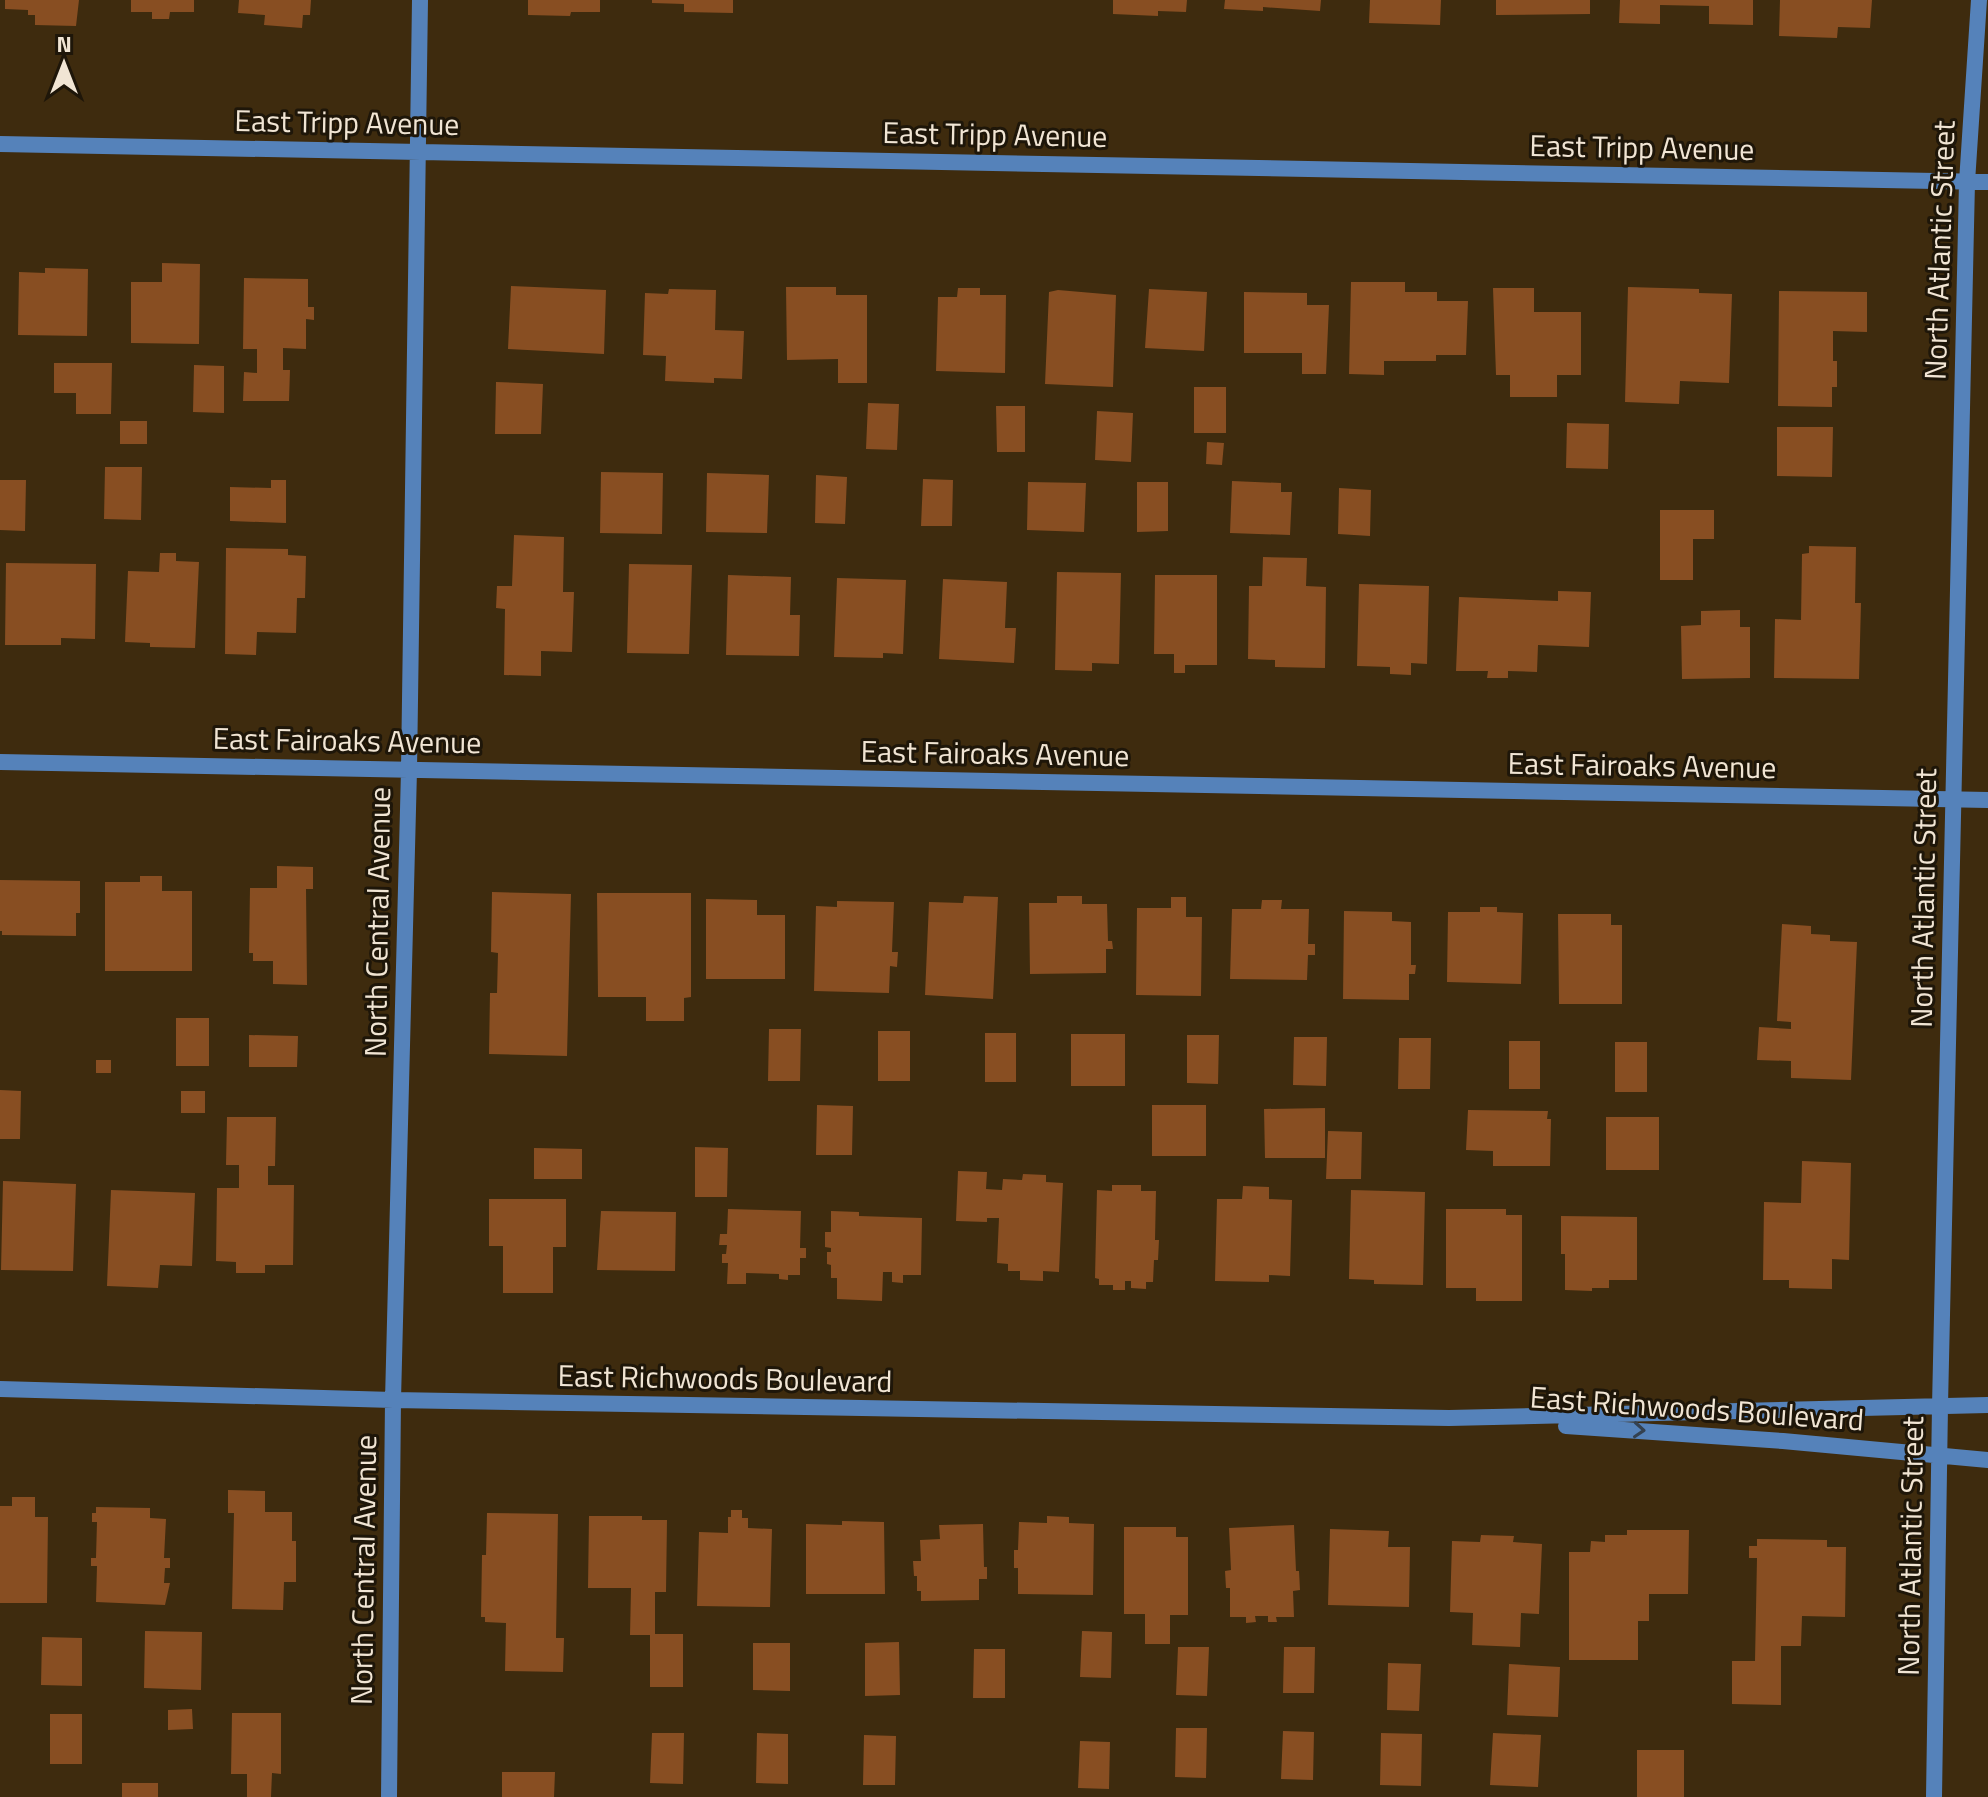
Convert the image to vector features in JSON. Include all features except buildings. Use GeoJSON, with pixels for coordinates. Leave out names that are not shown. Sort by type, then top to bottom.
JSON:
{"type":"FeatureCollection","features":[{"type":"Feature","properties":{"kind":"street","name":"North Central Avenue"},"geometry":{"type":"LineString","coordinates":[[389,1797],[393,1400],[409,770],[420,0]]}},
{"type":"Feature","properties":{"kind":"street","name":"North Atlantic Street"},"geometry":{"type":"LineString","coordinates":[[1934,1797],[1967,182],[1979,0]]}},
{"type":"Feature","properties":{"kind":"street","name":"East Tripp Avenue"},"geometry":{"type":"LineString","coordinates":[[0,144],[1988,182]]}},
{"type":"Feature","properties":{"kind":"street","name":"East Fairoaks Avenue"},"geometry":{"type":"LineString","coordinates":[[0,762],[1988,800]]}},
{"type":"Feature","properties":{"kind":"street","name":"East Richwoods Boulevard"},"geometry":{"type":"LineString","coordinates":[[0,1389],[393,1400],[1449,1418],[1988,1405]]}},
{"type":"Feature","properties":{"kind":"street","name":"East Richwoods Boulevard"},"geometry":{"type":"LineString","coordinates":[[1449,1418],[1768,1440],[1988,1460]]}}]}
